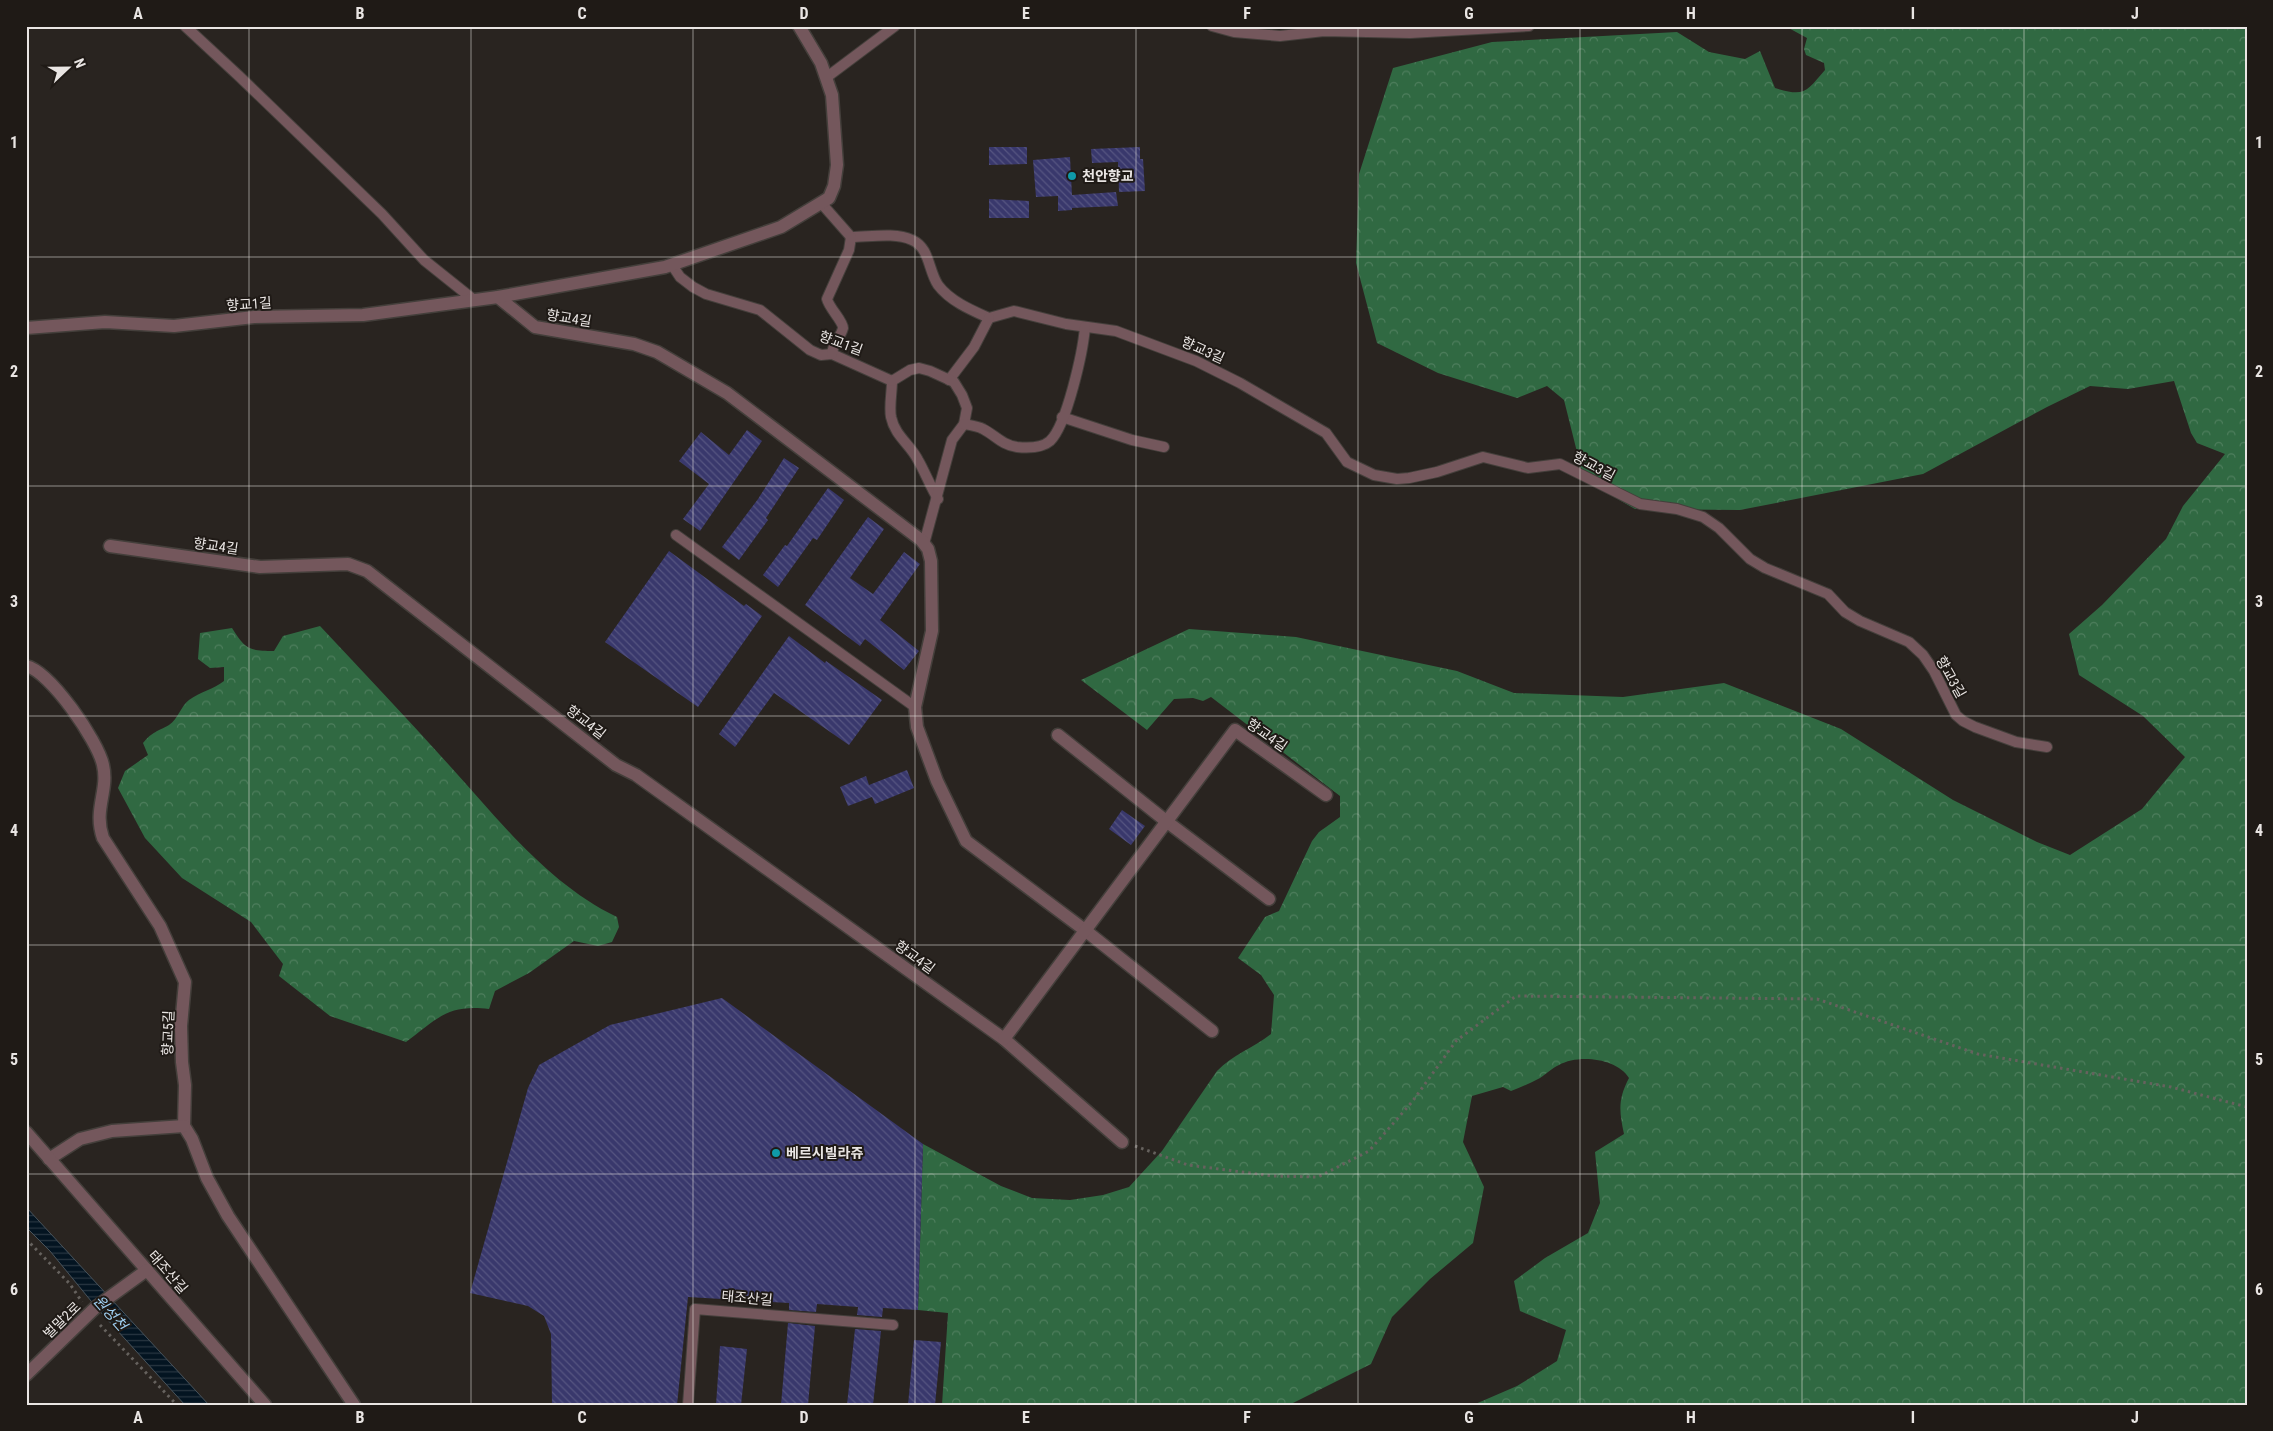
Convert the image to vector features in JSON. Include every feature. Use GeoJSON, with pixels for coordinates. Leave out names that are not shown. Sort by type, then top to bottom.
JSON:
{"type":"FeatureCollection","features":[{"type":"Feature","properties":{"kind":"street","name":"향교1길"},"geometry":{"type":"LineString","coordinates":[[26,328],[105,322],[174,326],[254,317],[363,315],[498,297],[672,265],[781,227],[822,204],[829,198],[834,186],[837,165],[832,95],[827,77],[799,26]]}},
{"type":"Feature","properties":{"kind":"street","name":"향교4길"},"geometry":{"type":"LineString","coordinates":[[498,297],[535,327],[634,344],[657,352],[727,393],[924,544]]}},
{"type":"Feature","properties":{"kind":"street"},"geometry":{"type":"LineString","coordinates":[[924,544],[931,561],[932,631],[915,706],[916,727],[933,772],[966,841],[1086,931],[1212,1031]]}},
{"type":"Feature","properties":{"kind":"street","name":"향교4길"},"geometry":{"type":"LineString","coordinates":[[110,546],[260,567],[348,564],[359,567],[381,580],[616,765],[636,775],[1004,1040],[1122,1142]]}},
{"type":"Feature","properties":{"kind":"street","name":"향교5길"},"geometry":{"type":"LineString","coordinates":[[26,666],[50,682],[92,738],[103,765],[104,780],[98,824],[103,838],[160,926],[186,982],[181,1026],[185,1085],[184,1126],[228,1216],[354,1405]]}},
{"type":"Feature","properties":{"kind":"street","name":"향교4길"},"geometry":{"type":"LineString","coordinates":[[1004,1040],[1235,730],[1326,795]]}},
{"type":"Feature","properties":{"kind":"street"},"geometry":{"type":"LineString","coordinates":[[1058,735],[1166,822],[1269,899]]}},
{"type":"Feature","properties":{"kind":"street"},"geometry":{"type":"LineString","coordinates":[[49,1159],[80,1139],[112,1131],[184,1126]]}},
{"type":"Feature","properties":{"kind":"street","name":"태조산길"},"geometry":{"type":"LineString","coordinates":[[26,1132],[142,1273],[265,1405]]}},
{"type":"Feature","properties":{"kind":"street","name":"벌말2로"},"geometry":{"type":"LineString","coordinates":[[26,1375],[96,1307],[142,1273]]}},
{"type":"Feature","properties":{"kind":"lane"},"geometry":{"type":"LineString","coordinates":[[185,26],[382,214],[424,260],[474,300]]}},
{"type":"Feature","properties":{"kind":"lane"},"geometry":{"type":"LineString","coordinates":[[827,77],[895,26]]}},
{"type":"Feature","properties":{"kind":"lane"},"geometry":{"type":"LineString","coordinates":[[1212,26],[1234,32],[1280,36],[1324,31],[1410,33],[1529,26]]}},
{"type":"Feature","properties":{"kind":"lane"},"geometry":{"type":"LineString","coordinates":[[822,204],[851,237]]}},
{"type":"Feature","properties":{"kind":"lane"},"geometry":{"type":"LineString","coordinates":[[851,237],[883,236],[911,239],[920,245],[936,282],[946,293],[963,305],[989,318],[974,347],[949,380]]}},
{"type":"Feature","properties":{"kind":"lane"},"geometry":{"type":"LineString","coordinates":[[832,354],[833,345],[843,329],[842,324],[828,306],[827,299],[849,250],[851,237]]}},
{"type":"Feature","properties":{"kind":"lane","name":"향교1길"},"geometry":{"type":"LineString","coordinates":[[672,265],[680,277],[706,294],[760,310],[810,350],[821,355],[832,354],[892,381]]}},
{"type":"Feature","properties":{"kind":"lane","name":"향교3길"},"geometry":{"type":"LineString","coordinates":[[989,318],[1014,311],[1085,327],[1116,331],[1196,361],[1240,383],[1326,433],[1347,462],[1374,475],[1397,479],[1409,478],[1483,457],[1528,468],[1560,464],[1640,504],[1677,509],[1703,517],[1720,528],[1750,559],[1765,568],[1828,594],[1845,612],[1860,621],[1909,642],[1923,655],[1934,671],[1956,715],[1963,721],[1975,728],[2016,742],[2047,747]]}},
{"type":"Feature","properties":{"kind":"lane"},"geometry":{"type":"LineString","coordinates":[[964,424],[984,429],[1004,444],[1017,447],[1042,446],[1050,441],[1062,416],[1078,371],[1085,327]]}},
{"type":"Feature","properties":{"kind":"lane"},"geometry":{"type":"LineString","coordinates":[[924,544],[938,498],[952,440],[964,424],[967,408],[954,382],[919,368],[910,370],[892,381],[890,415],[898,435],[918,459],[926,480],[938,498]]}},
{"type":"Feature","properties":{"kind":"lane"},"geometry":{"type":"LineString","coordinates":[[1062,416],[1132,440],[1164,447]]}},
{"type":"Feature","properties":{"kind":"lane"},"geometry":{"type":"LineString","coordinates":[[676,535],[915,706]]}},
{"type":"Feature","properties":{"kind":"lane","name":"태조산길"},"geometry":{"type":"LineString","coordinates":[[688,1405],[696,1309],[893,1325]]}},
{"type":"Feature","properties":{"kind":"path"},"geometry":{"type":"LineString","coordinates":[[1122,1142],[1188,1165],[1273,1176],[1318,1177],[1368,1150],[1412,1102],[1456,1041],[1516,996],[1818,999],[1978,1054],[2170,1087],[2247,1107]]}},
{"type":"Feature","properties":{"kind":"green space"},"geometry":{"type":"Polygon","coordinates":[[[1785,26],[2247,26],[2247,1405],[1473,1405],[1517,1386],[1557,1361],[1566,1330],[1520,1311],[1514,1281],[1545,1258],[1588,1233],[1600,1203],[1595,1152],[1624,1134],[1620,1105],[1629,1078],[1623,1071],[1607,1062],[1586,1059],[1567,1062],[1554,1068],[1537,1080],[1511,1091],[1503,1087],[1472,1096],[1463,1142],[1484,1187],[1473,1243],[1430,1279],[1392,1317],[1371,1364],[1289,1405],[942,1405],[948,1313],[918,1310],[923,1144],[1001,1186],[1032,1198],[1070,1200],[1103,1195],[1129,1187],[1162,1151],[1217,1071],[1229,1060],[1271,1034],[1274,995],[1261,975],[1238,958],[1265,917],[1279,911],[1312,841],[1319,832],[1340,817],[1340,796],[1211,697],[1203,701],[1193,698],[1174,699],[1147,730],[1081,680],[1189,629],[1296,637],[1457,671],[1514,693],[1623,697],[1724,683],[1841,729],[1953,800],[2037,842],[2070,855],[2142,809],[2185,757],[2143,716],[2079,675],[2069,634],[2102,605],[2166,539],[2183,506],[2225,454],[2197,443],[2191,433],[2174,381],[2128,389],[2090,386],[1923,474],[1740,510],[1635,509],[1584,480],[1564,400],[1547,386],[1517,398],[1438,373],[1377,343],[1356,263],[1359,174],[1393,68],[1492,42],[1677,32],[1709,52],[1745,59],[1760,51],[1775,88],[1793,92],[1804,91],[1825,70],[1824,63],[1806,55],[1804,49],[1807,38],[1785,26]]]}},
{"type":"Feature","properties":{"kind":"green space"},"geometry":{"type":"Polygon","coordinates":[[[320,626],[526,849],[569,887],[617,917],[619,927],[612,942],[598,946],[574,941],[529,973],[495,991],[489,1009],[475,1008],[452,1011],[435,1020],[406,1042],[330,1016],[279,976],[283,964],[251,922],[182,878],[145,838],[118,788],[125,771],[148,755],[143,743],[146,739],[169,725],[189,700],[224,681],[224,667],[210,668],[198,659],[200,633],[232,628],[244,645],[253,649],[274,651],[283,636],[320,626]]]}},
{"type":"Feature","properties":{"kind":"water","name":"원성천"},"geometry":{"type":"Polygon","coordinates":[[[26,1207],[209,1405],[185,1405],[96,1307],[50,1251],[26,1227],[26,1207]]]}},
{"type":"Feature","properties":{"kind":"building"},"geometry":{"type":"Polygon","coordinates":[[[989,147],[1027,147],[1027,164],[989,165],[989,147]]]}},
{"type":"Feature","properties":{"kind":"building"},"geometry":{"type":"Polygon","coordinates":[[[1140,147],[1140,159],[1143,159],[1145,191],[1119,192],[1118,162],[1092,163],[1091,149],[1140,147]]]}},
{"type":"Feature","properties":{"kind":"building"},"geometry":{"type":"Polygon","coordinates":[[[1070,157],[1072,195],[1116,192],[1118,206],[1072,208],[1072,210],[1058,211],[1058,196],[1036,197],[1033,160],[1070,157]]]}},
{"type":"Feature","properties":{"kind":"building"},"geometry":{"type":"Polygon","coordinates":[[[989,199],[1029,201],[1029,218],[989,218],[989,199]]]}},
{"type":"Feature","properties":{"kind":"building"},"geometry":{"type":"Polygon","coordinates":[[[747,430],[762,441],[700,531],[683,519],[709,484],[679,461],[701,432],[729,455],[747,430]]]}},
{"type":"Feature","properties":{"kind":"building"},"geometry":{"type":"Polygon","coordinates":[[[784,458],[799,468],[766,518],[768,520],[739,560],[722,547],[758,499],[784,458]]]}},
{"type":"Feature","properties":{"kind":"building"},"geometry":{"type":"Polygon","coordinates":[[[828,488],[844,500],[817,540],[813,538],[778,587],[763,575],[785,545],[787,546],[828,488]]]}},
{"type":"Feature","properties":{"kind":"building"},"geometry":{"type":"Polygon","coordinates":[[[868,517],[884,529],[850,578],[873,594],[904,552],[920,564],[880,620],[919,651],[904,670],[865,639],[860,646],[805,605],[868,517]]]}},
{"type":"Feature","properties":{"kind":"building"},"geometry":{"type":"Polygon","coordinates":[[[669,551],[744,606],[746,604],[762,616],[698,707],[605,642],[669,551]]]}},
{"type":"Feature","properties":{"kind":"building"},"geometry":{"type":"Polygon","coordinates":[[[789,636],[825,663],[826,661],[882,700],[849,745],[774,693],[735,747],[719,734],[789,636]]]}},
{"type":"Feature","properties":{"kind":"building"},"geometry":{"type":"Polygon","coordinates":[[[907,770],[914,788],[875,804],[872,797],[848,806],[840,787],[866,776],[869,785],[907,770]]]}},
{"type":"Feature","properties":{"kind":"building"},"geometry":{"type":"Polygon","coordinates":[[[1122,810],[1145,826],[1131,845],[1109,829],[1122,810]]]}},
{"type":"Feature","properties":{"kind":"building"},"geometry":{"type":"Polygon","coordinates":[[[722,998],[923,1144],[918,1310],[883,1308],[882,1317],[857,1315],[858,1307],[817,1304],[816,1312],[789,1310],[789,1303],[688,1297],[677,1405],[552,1405],[551,1334],[544,1316],[528,1306],[470,1293],[528,1088],[539,1065],[610,1025],[722,998]]]}},
{"type":"Feature","properties":{"kind":"building"},"geometry":{"type":"Polygon","coordinates":[[[788,1323],[815,1326],[808,1405],[781,1405],[788,1323]]]}},
{"type":"Feature","properties":{"kind":"building"},"geometry":{"type":"Polygon","coordinates":[[[855,1329],[881,1331],[873,1405],[847,1405],[855,1329]]]}},
{"type":"Feature","properties":{"kind":"building"},"geometry":{"type":"Polygon","coordinates":[[[914,1340],[941,1342],[935,1405],[908,1405],[914,1340]]]}},
{"type":"Feature","properties":{"kind":"building"},"geometry":{"type":"Polygon","coordinates":[[[720,1346],[747,1349],[741,1405],[716,1405],[720,1346]]]}},
{"type":"Feature","properties":{"kind":"place","name":"천안향교"},"geometry":{"type":"Point","coordinates":[1072,176]}},
{"type":"Feature","properties":{"kind":"place","name":"베르시빌라쥬"},"geometry":{"type":"Point","coordinates":[776,1153]}}]}
